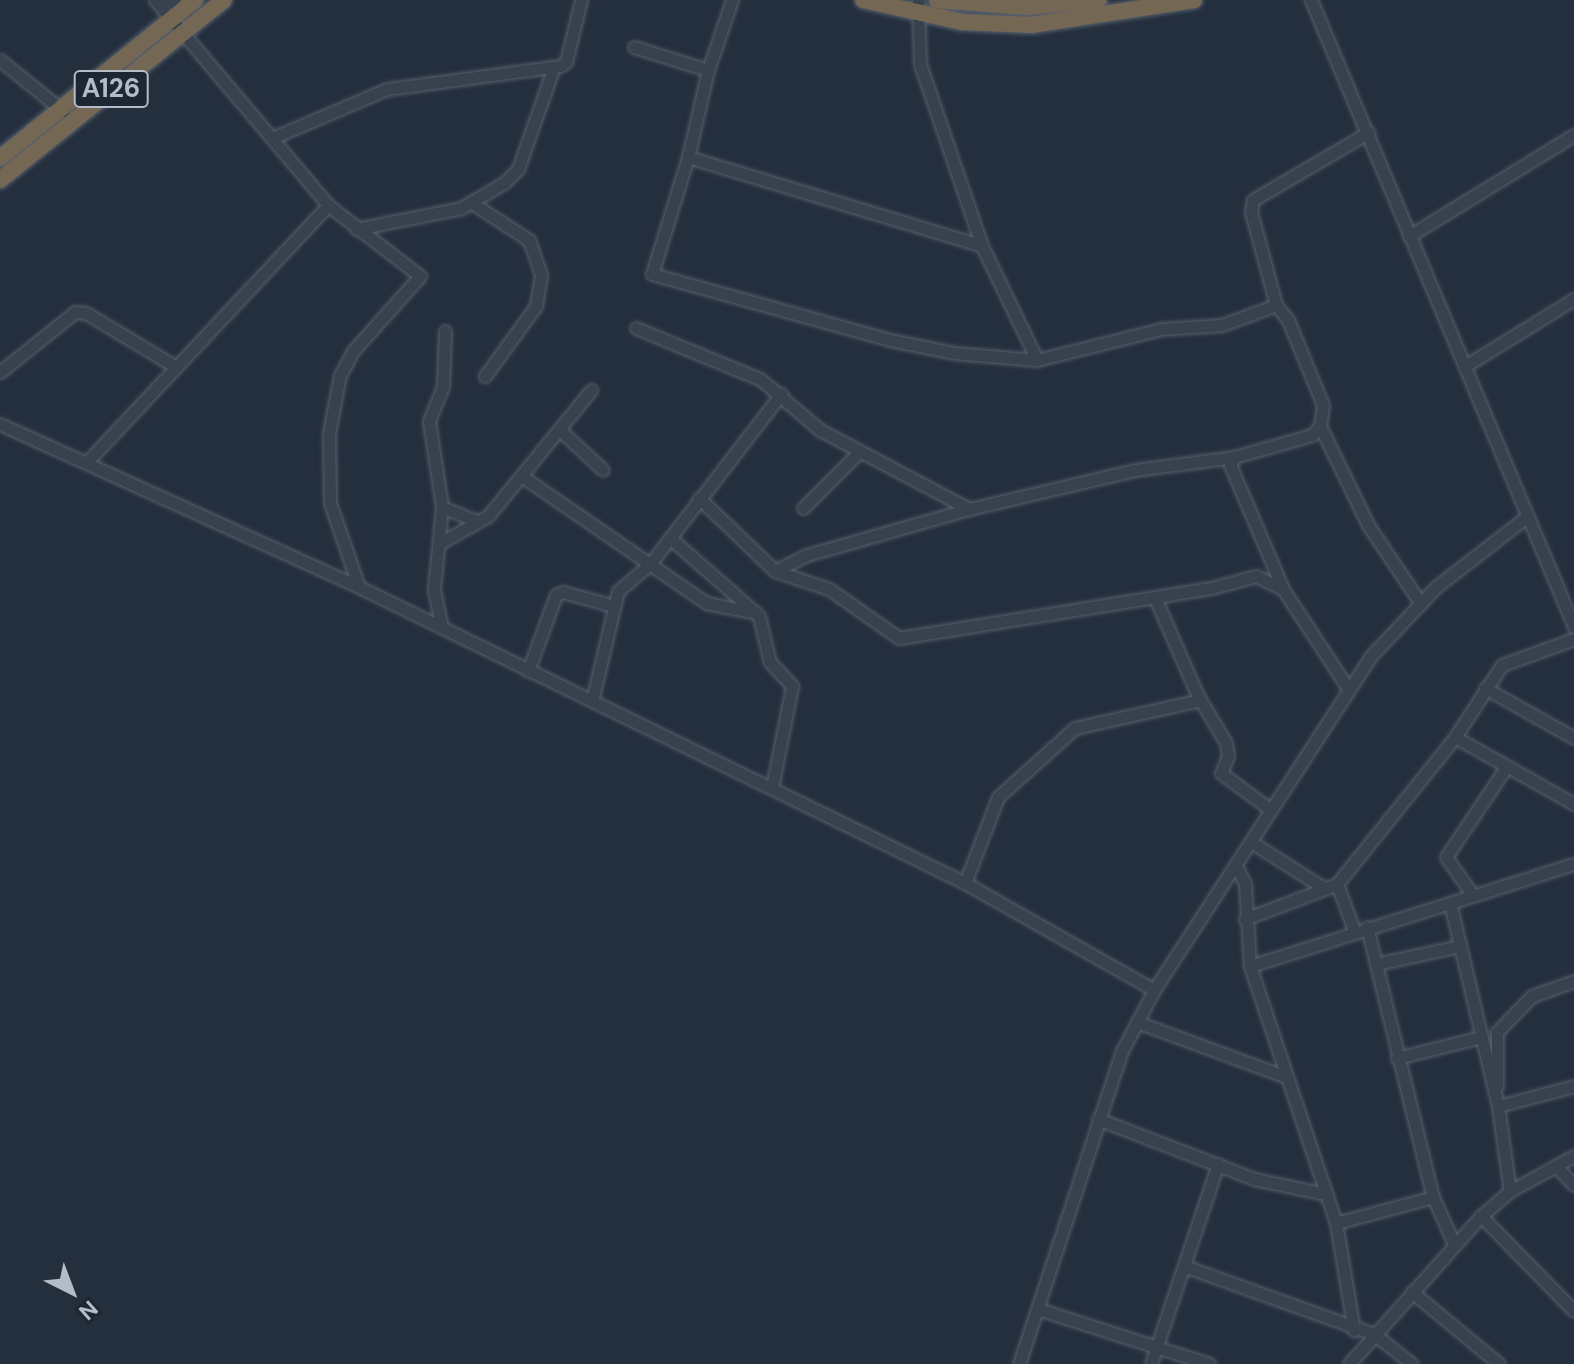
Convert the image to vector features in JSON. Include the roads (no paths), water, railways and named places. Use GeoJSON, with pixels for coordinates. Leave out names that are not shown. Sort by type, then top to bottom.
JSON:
{"type":"FeatureCollection","features":[{"type":"Feature","properties":{"kind":"highway","name":"A126"},"geometry":{"type":"LineString","coordinates":[[0,180],[192,9],[224,0]]}},
{"type":"Feature","properties":{"kind":"highway"},"geometry":{"type":"LineString","coordinates":[[863,0],[917,7],[1026,7],[1099,0]]}},
{"type":"Feature","properties":{"kind":"highway"},"geometry":{"type":"LineString","coordinates":[[940,5],[1031,25],[1194,0]]}},
{"type":"Feature","properties":{"kind":"highway","name":"A126"},"geometry":{"type":"LineString","coordinates":[[0,158],[173,28]]}},
{"type":"Feature","properties":{"kind":"street"},"geometry":{"type":"LineString","coordinates":[[155,0],[173,28],[328,205],[420,276],[353,351],[340,375],[329,433],[330,503],[359,587]]}},
{"type":"Feature","properties":{"kind":"street"},"geometry":{"type":"LineString","coordinates":[[166,0],[192,9]]}},
{"type":"Feature","properties":{"kind":"street"},"geometry":{"type":"LineString","coordinates":[[272,138],[387,89],[554,67],[566,62],[581,0]]}},
{"type":"Feature","properties":{"kind":"street"},"geometry":{"type":"LineString","coordinates":[[732,0],[708,70],[688,157],[652,274],[890,340],[954,353],[1037,360],[1161,329],[1222,325],[1276,305]]}},
{"type":"Feature","properties":{"kind":"street"},"geometry":{"type":"LineString","coordinates":[[1311,0],[1369,132],[1525,518],[1574,627]]}},
{"type":"Feature","properties":{"kind":"street"},"geometry":{"type":"LineString","coordinates":[[917,7],[920,64],[982,246],[1037,360]]}},
{"type":"Feature","properties":{"kind":"street"},"geometry":{"type":"LineString","coordinates":[[634,47],[708,70]]}},
{"type":"Feature","properties":{"kind":"street"},"geometry":{"type":"LineString","coordinates":[[0,60],[63,111]]}},
{"type":"Feature","properties":{"kind":"street"},"geometry":{"type":"LineString","coordinates":[[356,229],[472,203],[518,169],[554,67]]}},
{"type":"Feature","properties":{"kind":"street"},"geometry":{"type":"LineString","coordinates":[[1369,132],[1253,200],[1251,212],[1276,305],[1288,320],[1323,405],[1320,426],[1368,525],[1421,604]]}},
{"type":"Feature","properties":{"kind":"street"},"geometry":{"type":"LineString","coordinates":[[1409,236],[1574,135]]}},
{"type":"Feature","properties":{"kind":"street"},"geometry":{"type":"LineString","coordinates":[[688,157],[982,246]]}},
{"type":"Feature","properties":{"kind":"street"},"geometry":{"type":"LineString","coordinates":[[472,203],[529,240],[541,275],[536,306],[485,376]]}},
{"type":"Feature","properties":{"kind":"street"},"geometry":{"type":"LineString","coordinates":[[86,463],[328,205]]}},
{"type":"Feature","properties":{"kind":"street"},"geometry":{"type":"LineString","coordinates":[[1465,366],[1574,299]]}},
{"type":"Feature","properties":{"kind":"street"},"geometry":{"type":"LineString","coordinates":[[0,372],[75,312],[86,313],[176,367]]}},
{"type":"Feature","properties":{"kind":"street"},"geometry":{"type":"LineString","coordinates":[[636,328],[760,379],[820,430],[858,453],[969,509]]}},
{"type":"Feature","properties":{"kind":"street"},"geometry":{"type":"LineString","coordinates":[[442,628],[434,589],[442,507],[429,421],[443,387],[445,331]]}},
{"type":"Feature","properties":{"kind":"street"},"geometry":{"type":"LineString","coordinates":[[440,543],[488,516],[561,431],[591,390]]}},
{"type":"Feature","properties":{"kind":"street"},"geometry":{"type":"LineString","coordinates":[[592,701],[621,586],[650,564],[781,394]]}},
{"type":"Feature","properties":{"kind":"street"},"geometry":{"type":"LineString","coordinates":[[0,424],[359,587],[772,788],[965,883],[1154,990]]}},
{"type":"Feature","properties":{"kind":"street"},"geometry":{"type":"LineString","coordinates":[[775,571],[789,562],[969,509],[1135,470],[1234,457],[1302,440],[1320,426]]}},
{"type":"Feature","properties":{"kind":"street"},"geometry":{"type":"LineString","coordinates":[[561,431],[603,470]]}},
{"type":"Feature","properties":{"kind":"street"},"geometry":{"type":"LineString","coordinates":[[803,508],[858,453]]}},
{"type":"Feature","properties":{"kind":"street"},"geometry":{"type":"LineString","coordinates":[[1234,457],[1230,465],[1283,589],[1349,690]]}},
{"type":"Feature","properties":{"kind":"street"},"geometry":{"type":"LineString","coordinates":[[523,477],[706,603],[752,612]]}},
{"type":"Feature","properties":{"kind":"street"},"geometry":{"type":"LineString","coordinates":[[699,498],[775,571],[829,589],[899,638],[1155,598],[1256,576],[1283,589]]}},
{"type":"Feature","properties":{"kind":"street"},"geometry":{"type":"LineString","coordinates":[[442,507],[477,521]]}},
{"type":"Feature","properties":{"kind":"street"},"geometry":{"type":"LineString","coordinates":[[1019,1364],[1098,1119],[1137,1022],[1154,990],[1370,657],[1421,604],[1525,518]]}},
{"type":"Feature","properties":{"kind":"street"},"geometry":{"type":"LineString","coordinates":[[670,538],[759,616],[770,662],[792,686],[772,788]]}},
{"type":"Feature","properties":{"kind":"street"},"geometry":{"type":"LineString","coordinates":[[789,562],[794,576]]}},
{"type":"Feature","properties":{"kind":"street"},"geometry":{"type":"LineString","coordinates":[[528,671],[556,595],[563,592],[614,606]]}},
{"type":"Feature","properties":{"kind":"street"},"geometry":{"type":"LineString","coordinates":[[1155,598],[1200,700],[1226,743],[1228,756],[1221,773],[1271,810]]}},
{"type":"Feature","properties":{"kind":"street"},"geometry":{"type":"LineString","coordinates":[[1245,919],[1337,884],[1455,737],[1502,665],[1574,639]]}},
{"type":"Feature","properties":{"kind":"street"},"geometry":{"type":"LineString","coordinates":[[1485,688],[1574,738]]}},
{"type":"Feature","properties":{"kind":"street"},"geometry":{"type":"LineString","coordinates":[[965,883],[998,797],[1075,728],[1200,700]]}},
{"type":"Feature","properties":{"kind":"street"},"geometry":{"type":"LineString","coordinates":[[1455,737],[1505,769],[1574,804]]}},
{"type":"Feature","properties":{"kind":"street"},"geometry":{"type":"LineString","coordinates":[[1472,894],[1446,857],[1505,769]]}},
{"type":"Feature","properties":{"kind":"street"},"geometry":{"type":"LineString","coordinates":[[1251,842],[1324,888]]}},
{"type":"Feature","properties":{"kind":"street"},"geometry":{"type":"LineString","coordinates":[[1250,966],[1354,930],[1574,864]]}},
{"type":"Feature","properties":{"kind":"street"},"geometry":{"type":"LineString","coordinates":[[1236,866],[1245,884],[1250,966],[1284,1076],[1336,1223],[1354,1330]]}},
{"type":"Feature","properties":{"kind":"street"},"geometry":{"type":"LineString","coordinates":[[1337,884],[1354,930]]}},
{"type":"Feature","properties":{"kind":"street"},"geometry":{"type":"LineString","coordinates":[[1450,903],[1498,1106],[1510,1191]]}},
{"type":"Feature","properties":{"kind":"street"},"geometry":{"type":"LineString","coordinates":[[1367,927],[1433,1197],[1454,1244]]}},
{"type":"Feature","properties":{"kind":"street"},"geometry":{"type":"LineString","coordinates":[[1376,964],[1460,946]]}},
{"type":"Feature","properties":{"kind":"street"},"geometry":{"type":"LineString","coordinates":[[1498,1106],[1497,1032],[1532,996],[1572,982],[1574,997]]}},
{"type":"Feature","properties":{"kind":"street"},"geometry":{"type":"LineString","coordinates":[[1137,1022],[1284,1076]]}},
{"type":"Feature","properties":{"kind":"street"},"geometry":{"type":"LineString","coordinates":[[1397,1058],[1481,1037]]}},
{"type":"Feature","properties":{"kind":"street"},"geometry":{"type":"LineString","coordinates":[[1498,1106],[1574,1086]]}},
{"type":"Feature","properties":{"kind":"street"},"geometry":{"type":"LineString","coordinates":[[1098,1119],[1254,1179],[1326,1194]]}},
{"type":"Feature","properties":{"kind":"street"},"geometry":{"type":"LineString","coordinates":[[1349,1364],[1481,1216],[1510,1191],[1574,1156]]}},
{"type":"Feature","properties":{"kind":"street"},"geometry":{"type":"LineString","coordinates":[[1151,1364],[1218,1164]]}},
{"type":"Feature","properties":{"kind":"street"},"geometry":{"type":"LineString","coordinates":[[1556,1166],[1574,1185]]}},
{"type":"Feature","properties":{"kind":"street"},"geometry":{"type":"LineString","coordinates":[[1336,1223],[1433,1197]]}},
{"type":"Feature","properties":{"kind":"street"},"geometry":{"type":"LineString","coordinates":[[1481,1216],[1574,1311]]}},
{"type":"Feature","properties":{"kind":"street"},"geometry":{"type":"LineString","coordinates":[[1184,1266],[1354,1330],[1374,1334],[1412,1364]]}},
{"type":"Feature","properties":{"kind":"street"},"geometry":{"type":"LineString","coordinates":[[1412,1292],[1499,1364]]}},
{"type":"Feature","properties":{"kind":"street"},"geometry":{"type":"LineString","coordinates":[[1038,1309],[1209,1364]]}}]}
